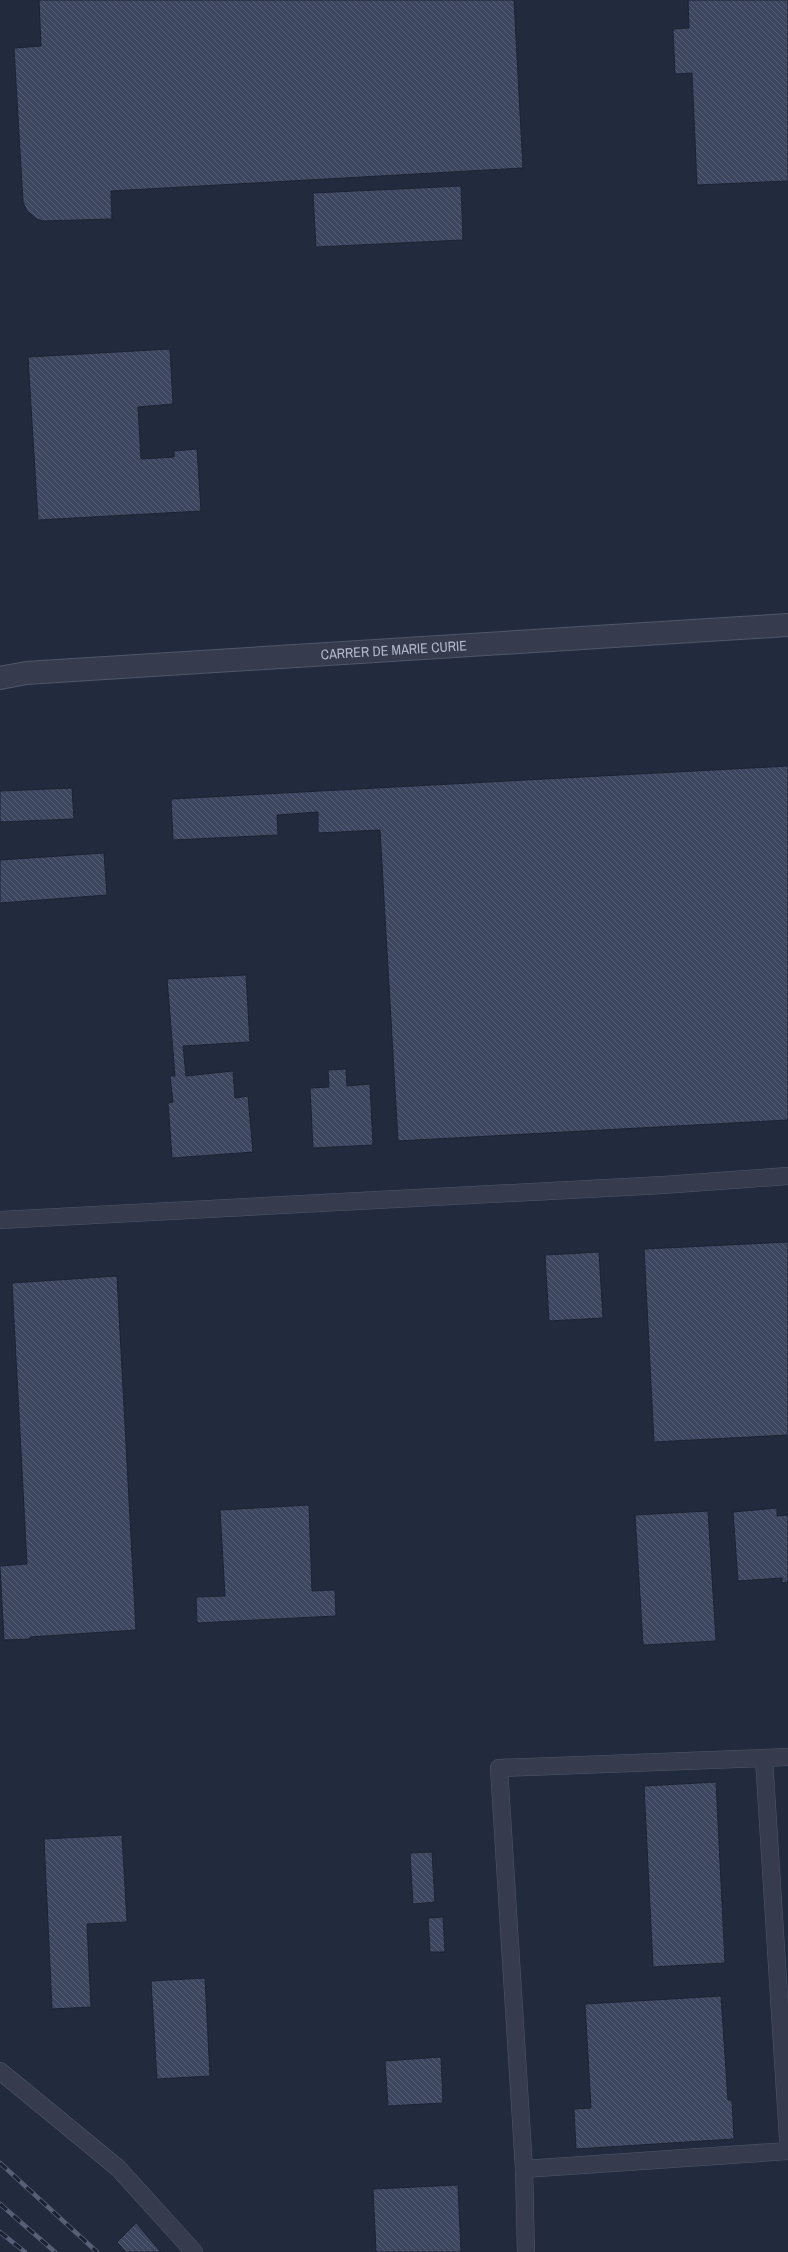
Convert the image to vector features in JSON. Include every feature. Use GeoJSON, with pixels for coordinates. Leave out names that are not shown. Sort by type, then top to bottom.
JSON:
{"type":"FeatureCollection","features":[{"type":"Feature","properties":{"kind":"street","name":"CARRER DE MARIE CURIE"},"geometry":{"type":"LineString","coordinates":[[0,678],[26,673],[788,625]]}},
{"type":"Feature","properties":{"kind":"lane"},"geometry":{"type":"LineString","coordinates":[[0,1220],[663,1185],[788,1176]]}},
{"type":"Feature","properties":{"kind":"lane"},"geometry":{"type":"LineString","coordinates":[[526,2252],[524,2169],[499,1768],[788,1757]]}},
{"type":"Feature","properties":{"kind":"lane"},"geometry":{"type":"LineString","coordinates":[[764,1759],[788,2139]]}},
{"type":"Feature","properties":{"kind":"lane"},"geometry":{"type":"LineString","coordinates":[[0,2071],[118,2168],[194,2252]]}},
{"type":"Feature","properties":{"kind":"lane"},"geometry":{"type":"LineString","coordinates":[[524,2169],[788,2150]]}},
{"type":"Feature","properties":{"kind":"building"},"geometry":{"type":"Polygon","coordinates":[[[39,0],[514,0],[523,168],[111,191],[112,219],[43,221],[37,219],[27,211],[23,202],[14,48],[41,46],[39,0]]]}},
{"type":"Feature","properties":{"kind":"building"},"geometry":{"type":"Polygon","coordinates":[[[688,0],[788,0],[788,181],[697,185],[692,73],[675,74],[673,29],[689,28],[688,0]]]}},
{"type":"Feature","properties":{"kind":"building"},"geometry":{"type":"Polygon","coordinates":[[[461,186],[463,240],[316,247],[313,193],[461,186]]]}},
{"type":"Feature","properties":{"kind":"building"},"geometry":{"type":"Polygon","coordinates":[[[170,349],[173,404],[138,407],[141,459],[174,457],[174,451],[197,449],[201,511],[38,520],[28,357],[170,349]]]}},
{"type":"Feature","properties":{"kind":"building"},"geometry":{"type":"Polygon","coordinates":[[[788,766],[788,1120],[398,1141],[380,830],[318,833],[318,812],[277,815],[278,835],[173,840],[171,799],[788,766]]]}},
{"type":"Feature","properties":{"kind":"building"},"geometry":{"type":"Polygon","coordinates":[[[72,788],[74,819],[0,822],[0,791],[72,788]]]}},
{"type":"Feature","properties":{"kind":"building"},"geometry":{"type":"Polygon","coordinates":[[[104,853],[107,895],[0,903],[0,860],[104,853]]]}},
{"type":"Feature","properties":{"kind":"building"},"geometry":{"type":"Polygon","coordinates":[[[246,975],[250,1042],[183,1046],[186,1076],[233,1071],[235,1098],[248,1096],[253,1152],[172,1158],[168,1103],[173,1102],[170,1076],[175,1076],[167,979],[246,975]]]}},
{"type":"Feature","properties":{"kind":"building"},"geometry":{"type":"Polygon","coordinates":[[[346,1069],[347,1086],[370,1084],[373,1145],[313,1148],[310,1088],[329,1087],[328,1070],[346,1069]]]}},
{"type":"Feature","properties":{"kind":"building"},"geometry":{"type":"Polygon","coordinates":[[[788,1242],[788,1435],[654,1442],[644,1249],[788,1242]]]}},
{"type":"Feature","properties":{"kind":"building"},"geometry":{"type":"Polygon","coordinates":[[[599,1252],[603,1318],[549,1321],[545,1255],[599,1252]]]}},
{"type":"Feature","properties":{"kind":"building"},"geometry":{"type":"Polygon","coordinates":[[[117,1276],[136,1630],[4,1640],[0,1566],[27,1564],[12,1283],[117,1276]]]}},
{"type":"Feature","properties":{"kind":"building"},"geometry":{"type":"Polygon","coordinates":[[[309,1505],[312,1591],[335,1590],[336,1616],[197,1623],[196,1597],[225,1596],[220,1510],[309,1505]]]}},
{"type":"Feature","properties":{"kind":"building"},"geometry":{"type":"Polygon","coordinates":[[[777,1508],[777,1516],[788,1515],[788,1582],[782,1583],[782,1578],[738,1581],[733,1512],[777,1508]]]}},
{"type":"Feature","properties":{"kind":"building"},"geometry":{"type":"Polygon","coordinates":[[[708,1511],[716,1641],[643,1645],[635,1515],[708,1511]]]}},
{"type":"Feature","properties":{"kind":"building"},"geometry":{"type":"Polygon","coordinates":[[[716,1782],[725,1963],[653,1967],[644,1786],[716,1782]]]}},
{"type":"Feature","properties":{"kind":"building"},"geometry":{"type":"Polygon","coordinates":[[[122,1835],[127,1922],[87,1924],[91,2007],[52,2009],[44,1839],[122,1835]]]}},
{"type":"Feature","properties":{"kind":"building"},"geometry":{"type":"Polygon","coordinates":[[[432,1852],[435,1902],[413,1904],[410,1853],[432,1852]]]}},
{"type":"Feature","properties":{"kind":"building"},"geometry":{"type":"Polygon","coordinates":[[[443,1917],[445,1952],[430,1952],[428,1918],[443,1917]]]}},
{"type":"Feature","properties":{"kind":"building"},"geometry":{"type":"Polygon","coordinates":[[[205,1978],[210,2076],[157,2079],[151,1981],[205,1978]]]}},
{"type":"Feature","properties":{"kind":"building"},"geometry":{"type":"Polygon","coordinates":[[[721,1996],[728,2100],[732,2100],[734,2139],[576,2149],[574,2109],[591,2108],[585,2004],[721,1996]]]}},
{"type":"Feature","properties":{"kind":"building"},"geometry":{"type":"Polygon","coordinates":[[[441,2057],[443,2103],[388,2106],[385,2061],[441,2057]]]}},
{"type":"Feature","properties":{"kind":"building"},"geometry":{"type":"Polygon","coordinates":[[[458,2185],[461,2252],[376,2252],[373,2189],[458,2185]]]}},
{"type":"Feature","properties":{"kind":"building"},"geometry":{"type":"Polygon","coordinates":[[[136,2223],[161,2252],[126,2252],[117,2242],[136,2223]]]}},
{"type":"Feature","properties":{"kind":"railway"},"geometry":{"type":"LineString","coordinates":[[0,2163],[97,2252]]}},
{"type":"Feature","properties":{"kind":"railway"},"geometry":{"type":"LineString","coordinates":[[0,2204],[55,2252]]}},
{"type":"Feature","properties":{"kind":"railway"},"geometry":{"type":"LineString","coordinates":[[0,2232],[25,2252]]}}]}
